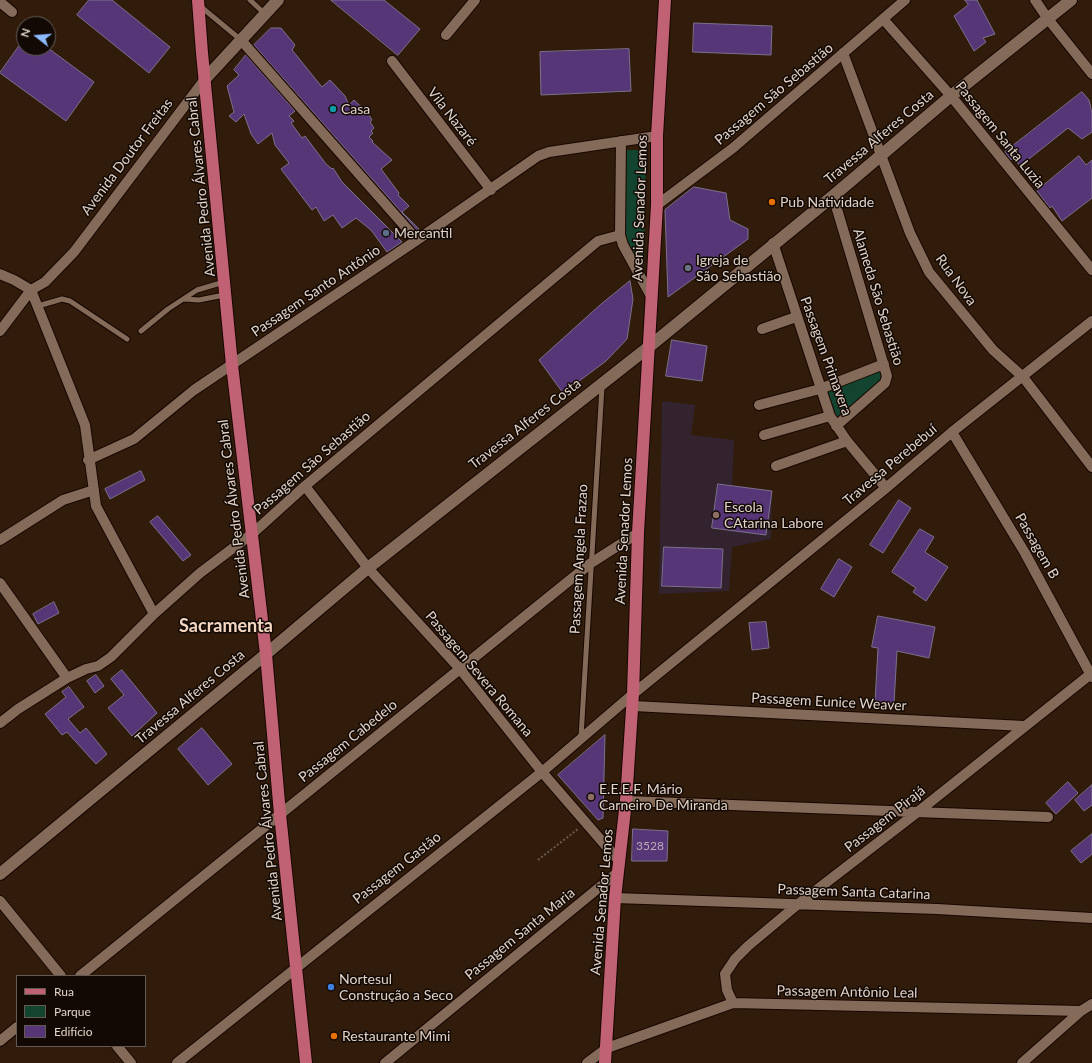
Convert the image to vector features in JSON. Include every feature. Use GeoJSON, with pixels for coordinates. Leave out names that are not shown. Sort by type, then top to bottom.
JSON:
{"type":"FeatureCollection","features":[{"type":"Feature","properties":{"kind":"main road","name":"Avenida Senador Lemos"},"geometry":{"type":"LineString","coordinates":[[605,1063],[615,898],[626,801],[633,700],[638,533],[650,346],[651,296],[658,205],[657,136],[665,0]]}},
{"type":"Feature","properties":{"kind":"main road","name":"Avenida Pedro Álvares Cabral"},"geometry":{"type":"LineString","coordinates":[[199,2],[232,365],[253,533],[266,654],[280,814],[306,1063]]}},
{"type":"Feature","properties":{"kind":"street","name":"Avenida Doutor Freitas"},"geometry":{"type":"LineString","coordinates":[[0,331],[31,290],[45,282],[74,252],[205,79],[278,0]]}},
{"type":"Feature","properties":{"kind":"street"},"geometry":{"type":"LineString","coordinates":[[446,35],[475,0]]}},
{"type":"Feature","properties":{"kind":"street","name":"Passagem São Sebastião"},"geometry":{"type":"LineString","coordinates":[[658,205],[733,148],[843,53],[884,20],[905,0]]}},
{"type":"Feature","properties":{"kind":"street"},"geometry":{"type":"LineString","coordinates":[[1035,0],[1048,19],[1092,74]]}},
{"type":"Feature","properties":{"kind":"street","name":"Travessa Alferes Costa"},"geometry":{"type":"LineString","coordinates":[[0,874],[368,568],[602,382],[650,346],[773,243],[833,196],[951,96],[1071,0]]}},
{"type":"Feature","properties":{"kind":"street"},"geometry":{"type":"LineString","coordinates":[[1,5],[12,12]]}},
{"type":"Feature","properties":{"kind":"street","name":"Passagem Santa Luzia"},"geometry":{"type":"LineString","coordinates":[[884,20],[951,96],[1092,270]]}},
{"type":"Feature","properties":{"kind":"street"},"geometry":{"type":"LineString","coordinates":[[241,40],[417,240]]}},
{"type":"Feature","properties":{"kind":"street","name":"Rua Nova"},"geometry":{"type":"LineString","coordinates":[[843,53],[910,233],[929,272],[993,350],[1023,377],[1092,468]]}},
{"type":"Feature","properties":{"kind":"street","name":"Vila Nazaré"},"geometry":{"type":"LineString","coordinates":[[392,61],[491,190]]}},
{"type":"Feature","properties":{"kind":"street","name":"Passagem Santo Antônio"},"geometry":{"type":"LineString","coordinates":[[88,460],[134,439],[194,390],[491,190],[523,166],[549,152],[657,136]]}},
{"type":"Feature","properties":{"kind":"street"},"geometry":{"type":"LineString","coordinates":[[621,141],[620,235],[623,245],[651,296]]}},
{"type":"Feature","properties":{"kind":"street","name":"Alameda São Sebastião"},"geometry":{"type":"LineString","coordinates":[[833,196],[887,376],[886,383],[836,426]]}},
{"type":"Feature","properties":{"kind":"street","name":"Passagem São Sebastião"},"geometry":{"type":"LineString","coordinates":[[0,723],[18,709],[67,678],[86,669],[98,666],[110,657],[154,614],[200,574],[253,533],[305,486],[598,241],[620,235]]}},
{"type":"Feature","properties":{"kind":"street","name":"Passagem Primavera"},"geometry":{"type":"LineString","coordinates":[[773,243],[796,317],[830,416],[847,442],[886,488]]}},
{"type":"Feature","properties":{"kind":"street"},"geometry":{"type":"LineString","coordinates":[[0,274],[31,290],[85,425],[88,440],[88,460],[96,506],[154,614]]}},
{"type":"Feature","properties":{"kind":"street"},"geometry":{"type":"LineString","coordinates":[[762,329],[796,317]]}},
{"type":"Feature","properties":{"kind":"street","name":"Travessa Perebebuí"},"geometry":{"type":"LineString","coordinates":[[633,700],[952,432],[1092,321]]}},
{"type":"Feature","properties":{"kind":"street"},"geometry":{"type":"LineString","coordinates":[[759,404],[820,388],[884,364]]}},
{"type":"Feature","properties":{"kind":"street"},"geometry":{"type":"LineString","coordinates":[[764,436],[830,416]]}},
{"type":"Feature","properties":{"kind":"street","name":"Passagem B"},"geometry":{"type":"LineString","coordinates":[[952,432],[1025,553],[1092,675]]}},
{"type":"Feature","properties":{"kind":"street"},"geometry":{"type":"LineString","coordinates":[[776,466],[847,442]]}},
{"type":"Feature","properties":{"kind":"street","name":"Passagem Severa Romana"},"geometry":{"type":"LineString","coordinates":[[305,486],[368,568],[460,669],[542,772],[586,823],[618,867]]}},
{"type":"Feature","properties":{"kind":"street"},"geometry":{"type":"LineString","coordinates":[[0,540],[63,500],[94,490]]}},
{"type":"Feature","properties":{"kind":"street","name":"Passagem Cabedelo"},"geometry":{"type":"LineString","coordinates":[[81,975],[590,563],[638,533]]}},
{"type":"Feature","properties":{"kind":"street"},"geometry":{"type":"LineString","coordinates":[[0,583],[67,678]]}},
{"type":"Feature","properties":{"kind":"street","name":"Passagem Pirajá"},"geometry":{"type":"LineString","coordinates":[[733,1003],[725,982],[728,968],[748,946],[797,905],[919,811],[1024,726],[1092,675]]}},
{"type":"Feature","properties":{"kind":"street","name":"Passagem Eunice Weaver"},"geometry":{"type":"LineString","coordinates":[[633,700],[1024,726]]}},
{"type":"Feature","properties":{"kind":"street","name":"Passagem Gastão"},"geometry":{"type":"LineString","coordinates":[[177,1063],[296,966],[542,772],[581,737],[633,700]]}},
{"type":"Feature","properties":{"kind":"street"},"geometry":{"type":"LineString","coordinates":[[626,801],[1048,817]]}},
{"type":"Feature","properties":{"kind":"street","name":"Passagem Santa Maria"},"geometry":{"type":"LineString","coordinates":[[385,1063],[618,867]]}},
{"type":"Feature","properties":{"kind":"street","name":"Passagem Santa Catarina"},"geometry":{"type":"LineString","coordinates":[[615,898],[797,905],[937,908],[1092,918]]}},
{"type":"Feature","properties":{"kind":"street"},"geometry":{"type":"LineString","coordinates":[[0,901],[60,975]]}},
{"type":"Feature","properties":{"kind":"street","name":"Passagem Antônio Leal"},"geometry":{"type":"LineString","coordinates":[[587,1063],[607,1048],[733,1003],[1081,1011]]}},
{"type":"Feature","properties":{"kind":"street"},"geometry":{"type":"LineString","coordinates":[[1022,1063],[1081,1011],[1092,1004]]}},
{"type":"Feature","properties":{"kind":"street"},"geometry":{"type":"LineString","coordinates":[[0,1041],[16,1028]]}},
{"type":"Feature","properties":{"kind":"street"},"geometry":{"type":"LineString","coordinates":[[118,1047],[131,1063]]}},
{"type":"Feature","properties":{"kind":"lane"},"geometry":{"type":"LineString","coordinates":[[250,0],[265,14]]}},
{"type":"Feature","properties":{"kind":"lane"},"geometry":{"type":"LineString","coordinates":[[199,2],[241,40]]}},
{"type":"Feature","properties":{"kind":"lane"},"geometry":{"type":"LineString","coordinates":[[141,331],[168,309],[197,290],[225,282]]}},
{"type":"Feature","properties":{"kind":"lane"},"geometry":{"type":"LineString","coordinates":[[184,299],[199,300],[226,294]]}},
{"type":"Feature","properties":{"kind":"lane"},"geometry":{"type":"LineString","coordinates":[[38,306],[62,299],[70,301],[127,339]]}},
{"type":"Feature","properties":{"kind":"lane","name":"Passagem Angela Frazao"},"geometry":{"type":"LineString","coordinates":[[581,737],[590,563],[602,382]]}},
{"type":"Feature","properties":{"kind":"path"},"geometry":{"type":"LineString","coordinates":[[538,860],[586,823]]}},
{"type":"Feature","properties":{"kind":"shaded area","name":"Escola CAtarina Labore"},"geometry":{"type":"Polygon","coordinates":[[[662,401],[695,405],[691,435],[734,440],[732,485],[772,491],[771,539],[732,547],[729,591],[659,594],[662,401]]]}},
{"type":"Feature","properties":{"kind":"green space"},"geometry":{"type":"Polygon","coordinates":[[[625,150],[646,150],[644,266],[629,250],[624,229],[622,202],[625,150]]]}},
{"type":"Feature","properties":{"kind":"green space"},"geometry":{"type":"Polygon","coordinates":[[[882,366],[880,382],[839,417],[833,416],[824,391],[882,366]]]}},
{"type":"Feature","properties":{"kind":"building"},"geometry":{"type":"Polygon","coordinates":[[[89,0],[112,0],[170,47],[149,73],[77,15],[89,0]]]}},
{"type":"Feature","properties":{"kind":"building"},"geometry":{"type":"Polygon","coordinates":[[[331,0],[384,0],[420,29],[398,55],[331,0]]]}},
{"type":"Feature","properties":{"kind":"building"},"geometry":{"type":"Polygon","coordinates":[[[965,0],[977,0],[995,34],[983,38],[986,42],[974,51],[954,16],[968,5],[965,0]]]}},
{"type":"Feature","properties":{"kind":"building"},"geometry":{"type":"Polygon","coordinates":[[[694,23],[772,26],[771,55],[693,52],[694,23]]]}},
{"type":"Feature","properties":{"kind":"building"},"geometry":{"type":"Polygon","coordinates":[[[271,28],[281,28],[295,45],[292,50],[322,87],[330,80],[345,96],[349,105],[354,100],[368,113],[372,120],[370,122],[374,128],[371,131],[373,133],[369,137],[373,141],[372,142],[392,160],[381,169],[399,193],[398,195],[409,206],[402,212],[419,229],[418,231],[254,45],[271,28]]]}},
{"type":"Feature","properties":{"kind":"building"},"geometry":{"type":"Polygon","coordinates":[[[629,49],[631,91],[541,95],[540,52],[629,49]]]}},
{"type":"Feature","properties":{"kind":"building"},"geometry":{"type":"Polygon","coordinates":[[[16,50],[16,56],[56,56],[56,54],[94,82],[66,121],[0,73],[16,50]]]}},
{"type":"Feature","properties":{"kind":"building"},"geometry":{"type":"Polygon","coordinates":[[[246,55],[295,111],[289,116],[294,121],[291,123],[302,138],[305,136],[326,164],[332,169],[333,168],[342,182],[402,242],[387,252],[371,230],[356,218],[342,228],[333,215],[324,221],[316,207],[312,210],[281,169],[289,163],[275,145],[272,133],[258,144],[251,134],[244,114],[236,122],[229,116],[234,112],[227,86],[239,75],[234,70],[246,55]]]}},
{"type":"Feature","properties":{"kind":"building"},"geometry":{"type":"Polygon","coordinates":[[[1082,92],[1089,100],[1092,113],[1092,132],[1082,139],[1068,128],[1020,166],[1014,158],[1011,160],[1005,152],[1082,92]]]}},
{"type":"Feature","properties":{"kind":"building"},"geometry":{"type":"Polygon","coordinates":[[[1079,156],[1086,165],[1092,160],[1092,198],[1062,221],[1052,206],[1050,208],[1037,191],[1079,156]]]}},
{"type":"Feature","properties":{"kind":"building","name":"Igreja de São Sebastião"},"geometry":{"type":"Polygon","coordinates":[[[694,187],[726,193],[730,220],[748,229],[748,239],[668,297],[665,210],[694,187]]]}},
{"type":"Feature","properties":{"kind":"building"},"geometry":{"type":"Polygon","coordinates":[[[630,281],[633,299],[627,339],[606,361],[563,393],[539,360],[600,305],[630,281]]]}},
{"type":"Feature","properties":{"kind":"building"},"geometry":{"type":"Polygon","coordinates":[[[672,340],[707,346],[702,381],[666,376],[672,340]]]}},
{"type":"Feature","properties":{"kind":"building"},"geometry":{"type":"Polygon","coordinates":[[[141,471],[145,480],[110,499],[105,489],[141,471]]]}},
{"type":"Feature","properties":{"kind":"building"},"geometry":{"type":"Polygon","coordinates":[[[718,484],[772,491],[766,535],[712,528],[718,484]]]}},
{"type":"Feature","properties":{"kind":"building"},"geometry":{"type":"Polygon","coordinates":[[[899,500],[911,508],[883,553],[870,545],[899,500]]]}},
{"type":"Feature","properties":{"kind":"building"},"geometry":{"type":"Polygon","coordinates":[[[158,516],[191,555],[183,561],[150,522],[158,516]]]}},
{"type":"Feature","properties":{"kind":"building"},"geometry":{"type":"Polygon","coordinates":[[[920,529],[934,537],[925,552],[948,567],[926,601],[913,592],[916,588],[892,572],[920,529]]]}},
{"type":"Feature","properties":{"kind":"building"},"geometry":{"type":"Polygon","coordinates":[[[664,547],[723,549],[721,588],[662,586],[664,547]]]}},
{"type":"Feature","properties":{"kind":"building"},"geometry":{"type":"Polygon","coordinates":[[[839,559],[852,567],[834,597],[821,589],[839,559]]]}},
{"type":"Feature","properties":{"kind":"building"},"geometry":{"type":"Polygon","coordinates":[[[54,602],[59,613],[38,624],[33,614],[54,602]]]}},
{"type":"Feature","properties":{"kind":"building"},"geometry":{"type":"Polygon","coordinates":[[[878,616],[935,627],[929,658],[897,651],[894,703],[875,702],[878,648],[872,647],[878,616]]]}},
{"type":"Feature","properties":{"kind":"building"},"geometry":{"type":"Polygon","coordinates":[[[766,622],[769,648],[752,650],[749,623],[766,622]]]}},
{"type":"Feature","properties":{"kind":"building"},"geometry":{"type":"Polygon","coordinates":[[[122,670],[157,713],[132,736],[108,708],[124,695],[111,679],[122,670]]]}},
{"type":"Feature","properties":{"kind":"building"},"geometry":{"type":"Polygon","coordinates":[[[96,675],[104,686],[95,693],[87,681],[96,675]]]}},
{"type":"Feature","properties":{"kind":"building"},"geometry":{"type":"Polygon","coordinates":[[[69,687],[84,707],[68,719],[80,733],[86,728],[107,754],[96,764],[67,732],[62,735],[45,714],[66,697],[62,692],[69,687]]]}},
{"type":"Feature","properties":{"kind":"building"},"geometry":{"type":"Polygon","coordinates":[[[202,728],[232,764],[208,785],[178,749],[202,728]]]}},
{"type":"Feature","properties":{"kind":"building"},"geometry":{"type":"Polygon","coordinates":[[[605,735],[603,818],[598,820],[558,775],[605,735]]]}},
{"type":"Feature","properties":{"kind":"building"},"geometry":{"type":"Polygon","coordinates":[[[1068,782],[1078,793],[1056,814],[1046,803],[1068,782]]]}},
{"type":"Feature","properties":{"kind":"building"},"geometry":{"type":"Polygon","coordinates":[[[1092,785],[1092,805],[1084,811],[1075,800],[1092,785]]]}},
{"type":"Feature","properties":{"kind":"building"},"geometry":{"type":"Polygon","coordinates":[[[633,829],[668,831],[667,861],[632,861],[633,829]]]}},
{"type":"Feature","properties":{"kind":"building"},"geometry":{"type":"Polygon","coordinates":[[[1092,834],[1092,854],[1081,863],[1071,851],[1092,834]]]}},
{"type":"Feature","properties":{"kind":"place","name":"Casa"},"geometry":{"type":"Point","coordinates":[333,109]}},
{"type":"Feature","properties":{"kind":"place","name":"Pub Natividade"},"geometry":{"type":"Point","coordinates":[772,202]}},
{"type":"Feature","properties":{"kind":"place","name":"Mercantil"},"geometry":{"type":"Point","coordinates":[386,233]}},
{"type":"Feature","properties":{"kind":"place","name":"Igreja de São Sebastião"},"geometry":{"type":"Point","coordinates":[688,268]}},
{"type":"Feature","properties":{"kind":"place","name":"Escola CAtarina Labore"},"geometry":{"type":"Point","coordinates":[716,515]}},
{"type":"Feature","properties":{"kind":"place","name":"E.E.E.F. Mário Carneiro De Miranda"},"geometry":{"type":"Point","coordinates":[591,797]}},
{"type":"Feature","properties":{"kind":"place","name":"Nortesul Construção a Seco"},"geometry":{"type":"Point","coordinates":[331,987]}},
{"type":"Feature","properties":{"kind":"place","name":"Restaurante Mimi"},"geometry":{"type":"Point","coordinates":[334,1036]}},
{"type":"Feature","properties":{"kind":"district","name":"Sacramenta"},"geometry":{"type":"Point","coordinates":[226,626]}}]}
